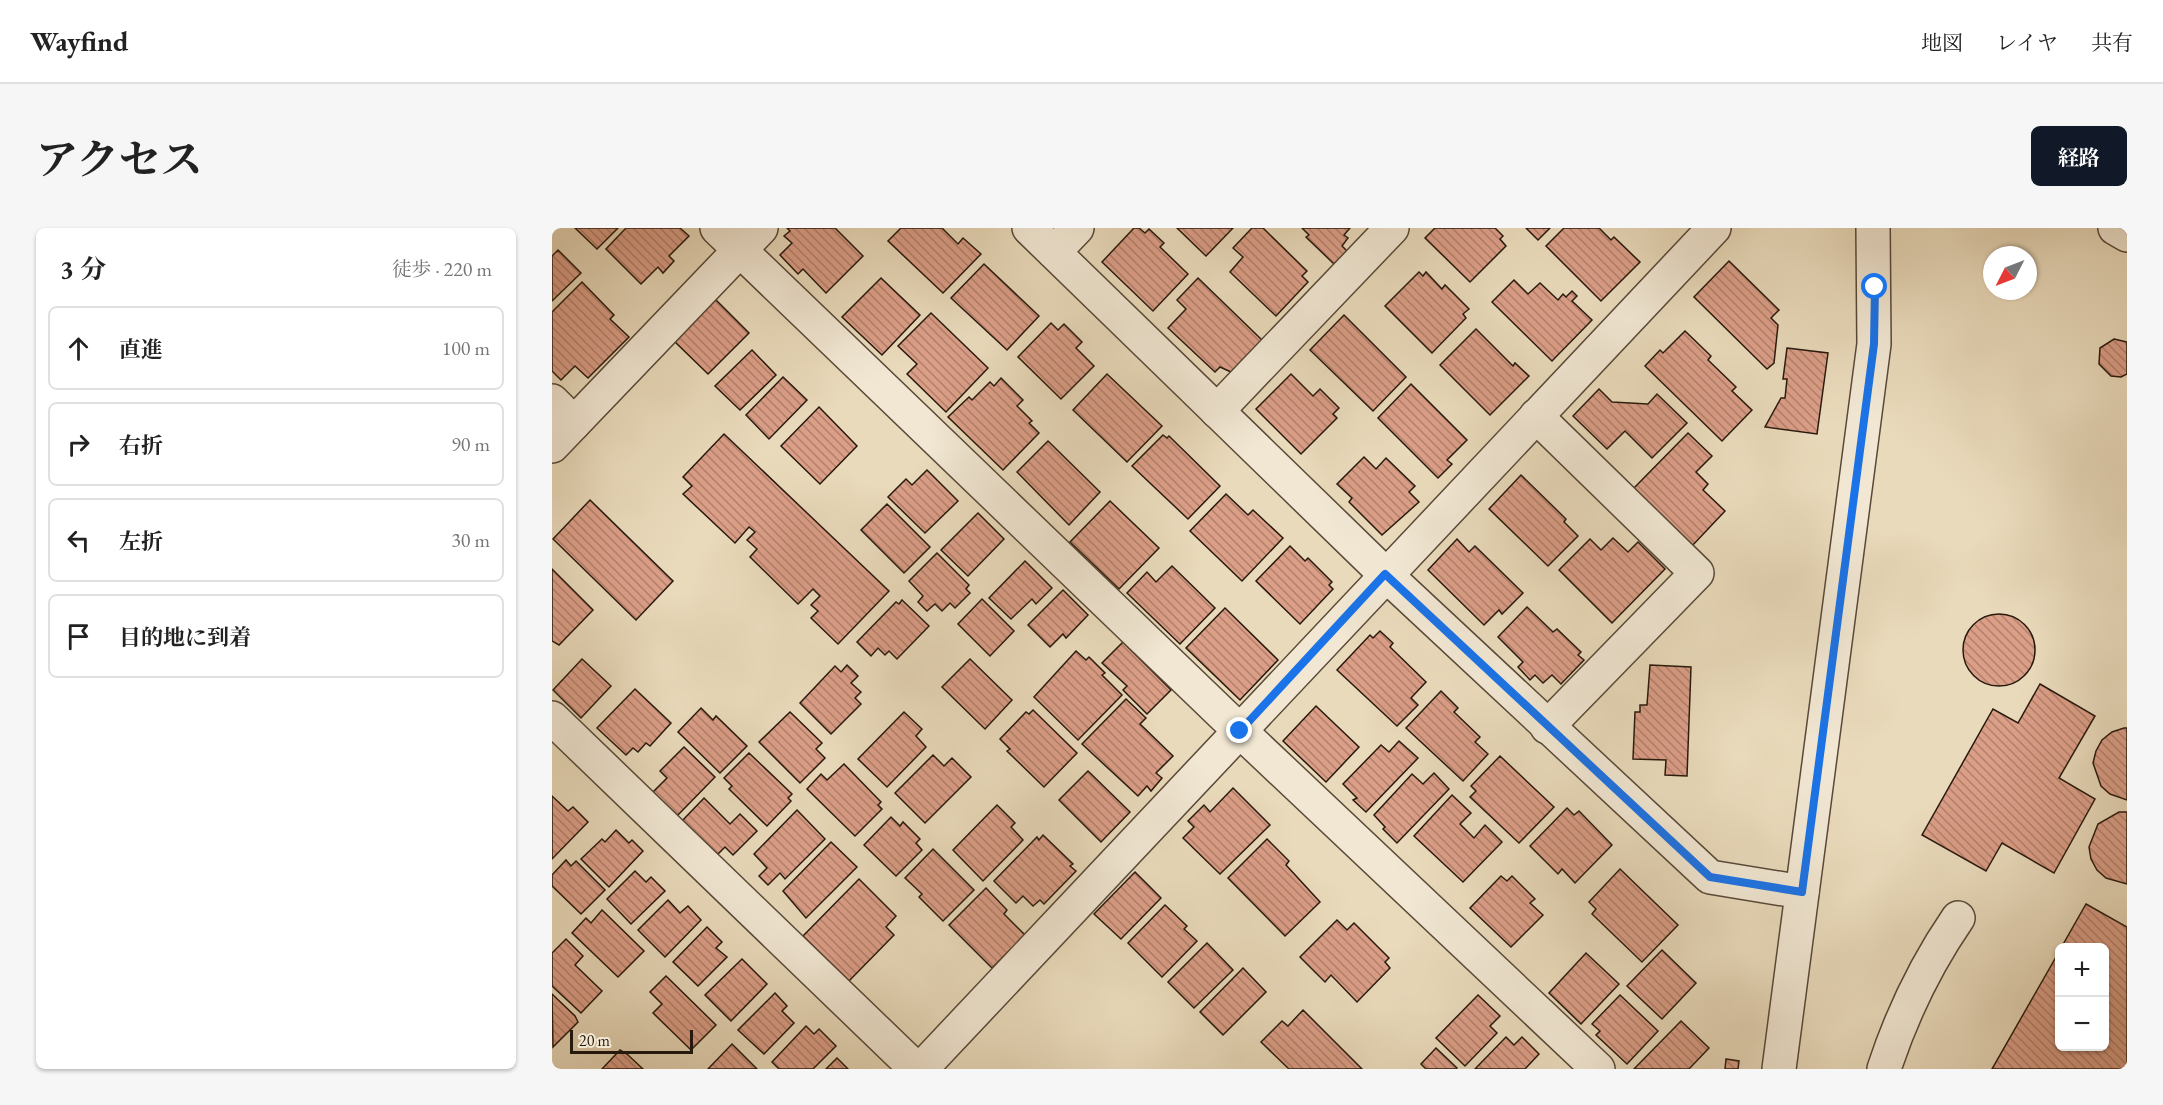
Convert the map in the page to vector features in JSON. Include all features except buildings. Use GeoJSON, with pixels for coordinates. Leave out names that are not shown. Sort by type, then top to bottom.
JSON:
{"type":"FeatureCollection","features":[{"type":"Feature","properties":{"kind":"street"},"geometry":{"type":"LineString","coordinates":[[1029,228],[1385,574],[1710,877],[1802,892]]}},
{"type":"Feature","properties":{"kind":"street"},"geometry":{"type":"LineString","coordinates":[[1054,252],[1077,228]]}},
{"type":"Feature","properties":{"kind":"street"},"geometry":{"type":"LineString","coordinates":[[1217,411],[1392,228]]}},
{"type":"Feature","properties":{"kind":"street"},"geometry":{"type":"LineString","coordinates":[[921,1069],[1385,574],[1714,228]]}},
{"type":"Feature","properties":{"kind":"street"},"geometry":{"type":"LineString","coordinates":[[1779,1069],[1874,344],[1873,228]]}},
{"type":"Feature","properties":{"kind":"street"},"geometry":{"type":"LineString","coordinates":[[2115,228],[2127,235]]}},
{"type":"Feature","properties":{"kind":"street"},"geometry":{"type":"LineString","coordinates":[[552,446],[563,412],[739,235],[1240,731],[1598,1069]]}},
{"type":"Feature","properties":{"kind":"street"},"geometry":{"type":"LineString","coordinates":[[1536,416],[1697,573],[1547,727]]}},
{"type":"Feature","properties":{"kind":"street"},"geometry":{"type":"LineString","coordinates":[[552,718],[916,1069]]}},
{"type":"Feature","properties":{"kind":"street"},"geometry":{"type":"LineString","coordinates":[[1884,1069],[1898,1026],[1916,987],[1958,918]]}},
{"type":"Feature","properties":{"kind":"route"},"geometry":{"type":"LineString","coordinates":[[1240,731],[1385,574],[1710,877],[1802,892],[1874,344],[1875,287]]}}]}
